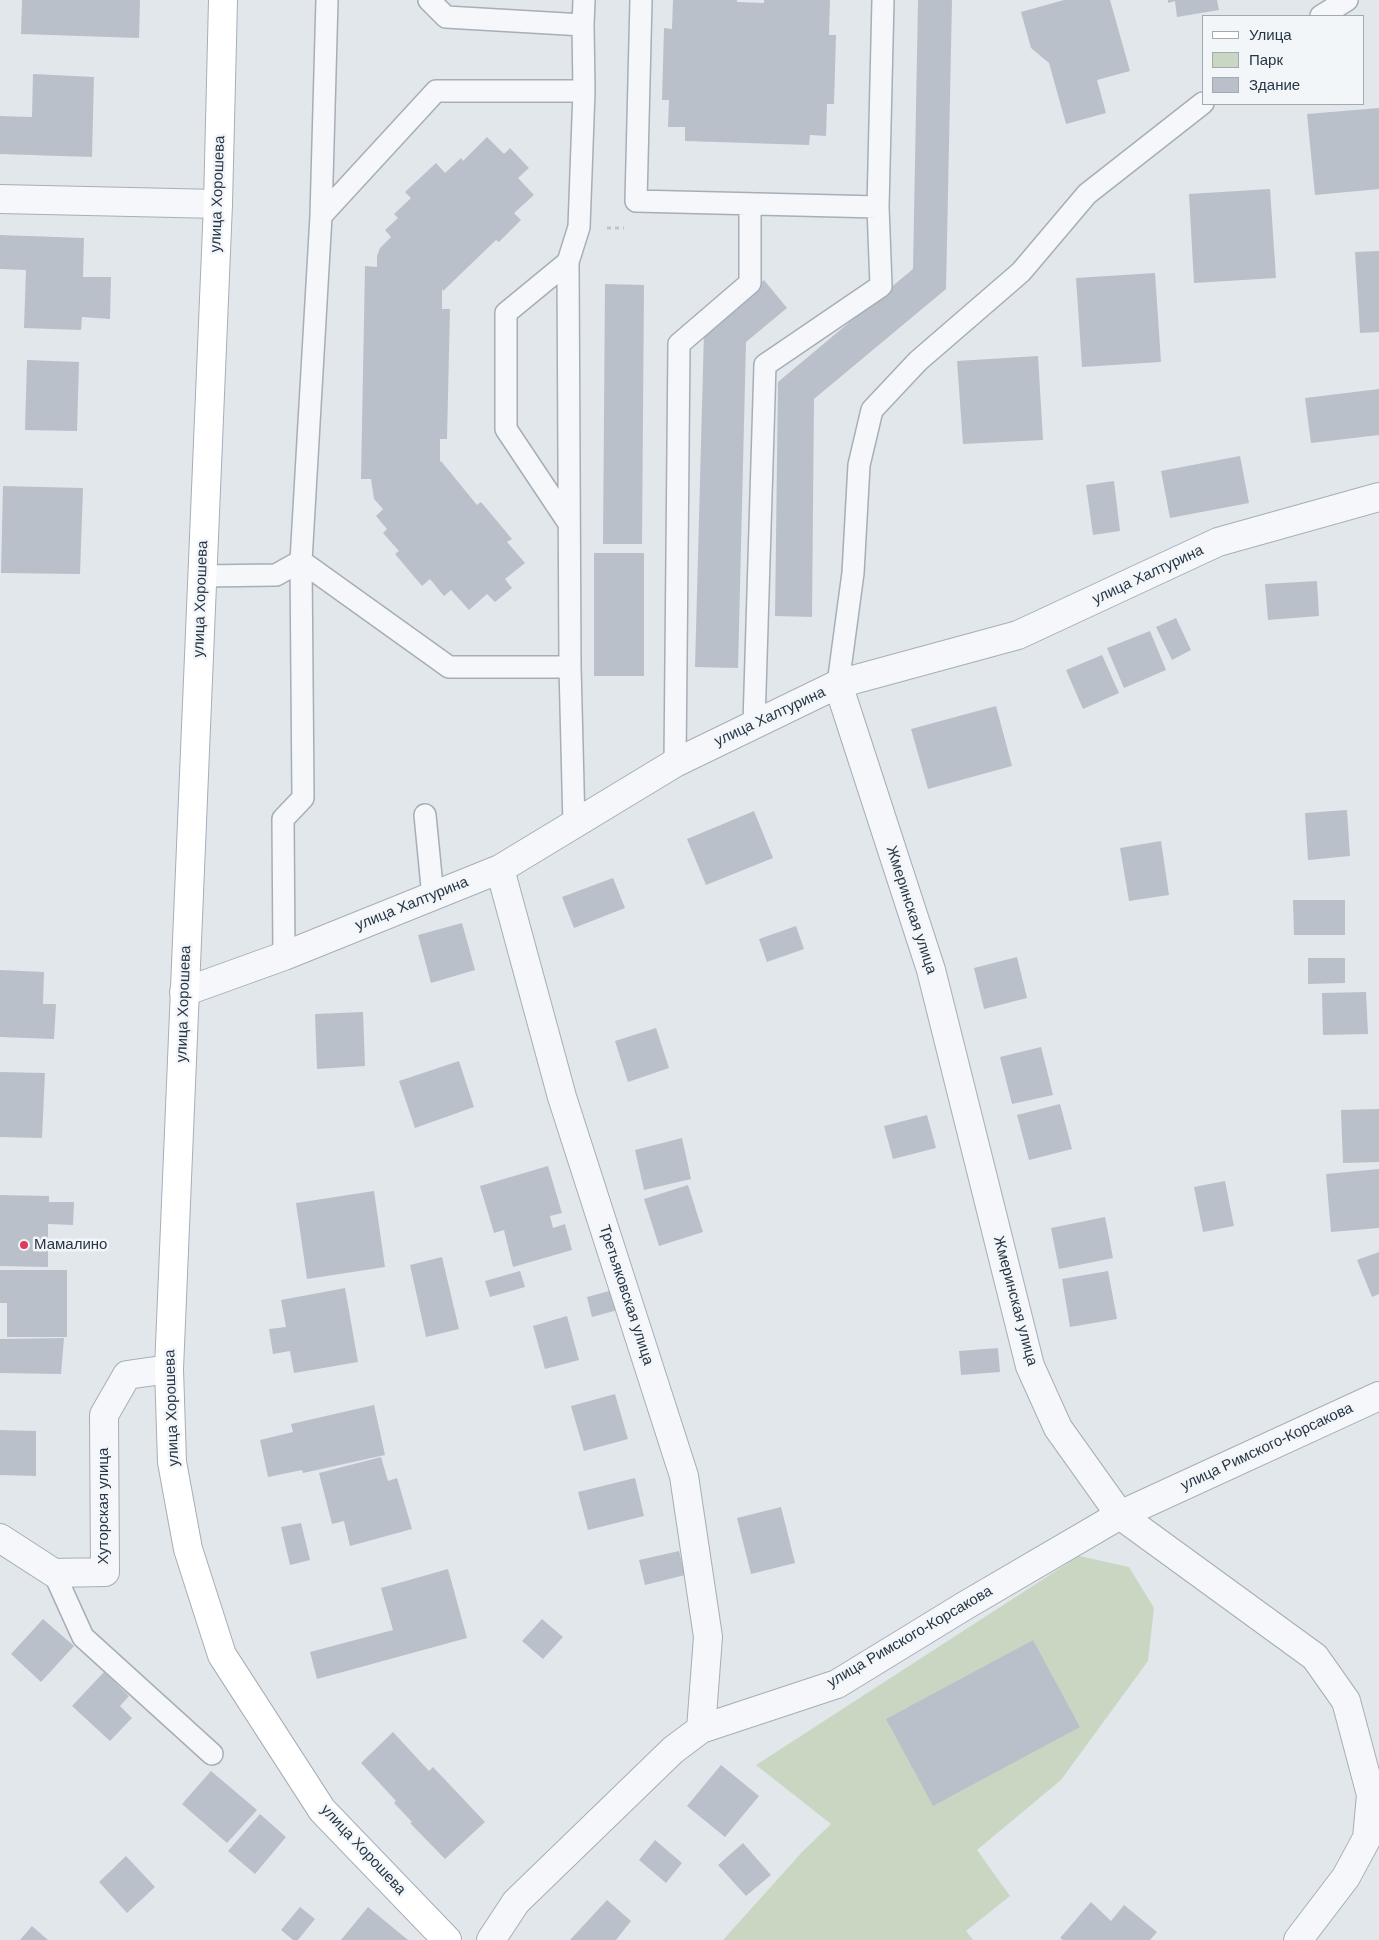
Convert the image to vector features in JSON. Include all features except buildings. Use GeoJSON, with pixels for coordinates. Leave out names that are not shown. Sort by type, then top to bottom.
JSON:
{"type":"FeatureCollection","features":[{"type":"Feature","properties":{"kind":"main road","name":"улица Хорошева"},"geometry":{"type":"LineString","coordinates":[[223,0],[218,204],[169,1369],[172,1462],[188,1549],[222,1655],[322,1810],[441,1933]]}},
{"type":"Feature","properties":{"kind":"street"},"geometry":{"type":"LineString","coordinates":[[0,199],[218,204]]}},
{"type":"Feature","properties":{"kind":"street","name":"улица Халтурина"},"geometry":{"type":"LineString","coordinates":[[184,992],[284,956],[500,869],[675,763],[754,723],[838,684],[1018,635],[1218,542],[1379,497]]}},
{"type":"Feature","properties":{"kind":"street","name":"Жмеринская улица"},"geometry":{"type":"LineString","coordinates":[[838,684],[931,970],[1030,1366],[1058,1428],[1120,1515],[1315,1657],[1346,1701],[1375,1796]]}},
{"type":"Feature","properties":{"kind":"street","name":"Третьяковская улица"},"geometry":{"type":"LineString","coordinates":[[500,869],[562,1097],[684,1476],[708,1637],[701,1729]]}},
{"type":"Feature","properties":{"kind":"street","name":"Хуторская улица"},"geometry":{"type":"LineString","coordinates":[[54,1573],[105,1572],[104,1415],[127,1375],[169,1369]]}},
{"type":"Feature","properties":{"kind":"street","name":"улица Римского-Корсакова"},"geometry":{"type":"LineString","coordinates":[[491,1940],[516,1902],[673,1750],[701,1729],[837,1684],[966,1605],[1120,1515],[1379,1396]]}},
{"type":"Feature","properties":{"kind":"street"},"geometry":{"type":"LineString","coordinates":[[0,1538],[54,1573]]}},
{"type":"Feature","properties":{"kind":"street"},"geometry":{"type":"LineString","coordinates":[[1298,1940],[1346,1877],[1367,1838],[1375,1796]]}},
{"type":"Feature","properties":{"kind":"lane"},"geometry":{"type":"LineString","coordinates":[[284,956],[283,819],[302,798],[300,561],[321,216],[327,0]]}},
{"type":"Feature","properties":{"kind":"lane"},"geometry":{"type":"LineString","coordinates":[[429,0],[446,17],[583,25]]}},
{"type":"Feature","properties":{"kind":"lane"},"geometry":{"type":"LineString","coordinates":[[574,825],[568,522],[568,262],[579,227],[584,91],[584,0]]}},
{"type":"Feature","properties":{"kind":"lane"},"geometry":{"type":"LineString","coordinates":[[641,0],[636,201],[878,207]]}},
{"type":"Feature","properties":{"kind":"lane"},"geometry":{"type":"LineString","coordinates":[[754,723],[764,365],[881,286],[878,207],[883,0]]}},
{"type":"Feature","properties":{"kind":"lane"},"geometry":{"type":"LineString","coordinates":[[1323,15],[1347,0]]}},
{"type":"Feature","properties":{"kind":"lane"},"geometry":{"type":"LineString","coordinates":[[321,216],[436,91],[584,91]]}},
{"type":"Feature","properties":{"kind":"lane"},"geometry":{"type":"LineString","coordinates":[[838,684],[853,573],[859,465],[872,410],[918,360],[1021,272],[1086,194],[1202,104]]}},
{"type":"Feature","properties":{"kind":"lane"},"geometry":{"type":"LineString","coordinates":[[675,763],[679,344],[750,283],[750,204]]}},
{"type":"Feature","properties":{"kind":"lane"},"geometry":{"type":"LineString","coordinates":[[568,262],[506,312],[506,429],[568,522]]}},
{"type":"Feature","properties":{"kind":"lane"},"geometry":{"type":"LineString","coordinates":[[202,576],[276,575],[300,561]]}},
{"type":"Feature","properties":{"kind":"lane"},"geometry":{"type":"LineString","coordinates":[[300,561],[449,668],[570,668]]}},
{"type":"Feature","properties":{"kind":"lane"},"geometry":{"type":"LineString","coordinates":[[425,815],[433,897]]}},
{"type":"Feature","properties":{"kind":"lane"},"geometry":{"type":"LineString","coordinates":[[54,1573],[83,1638],[212,1754]]}},
{"type":"Feature","properties":{"kind":"green space"},"geometry":{"type":"Polygon","coordinates":[[[1079,1556],[1129,1567],[1154,1608],[1148,1661],[1061,1780],[977,1850],[1010,1896],[966,1931],[973,1940],[723,1940],[803,1851],[831,1824],[756,1765],[1079,1556]]]}},
{"type":"Feature","properties":{"kind":"place","name":"Мамалино"},"geometry":{"type":"Point","coordinates":[24,1245]}}]}
